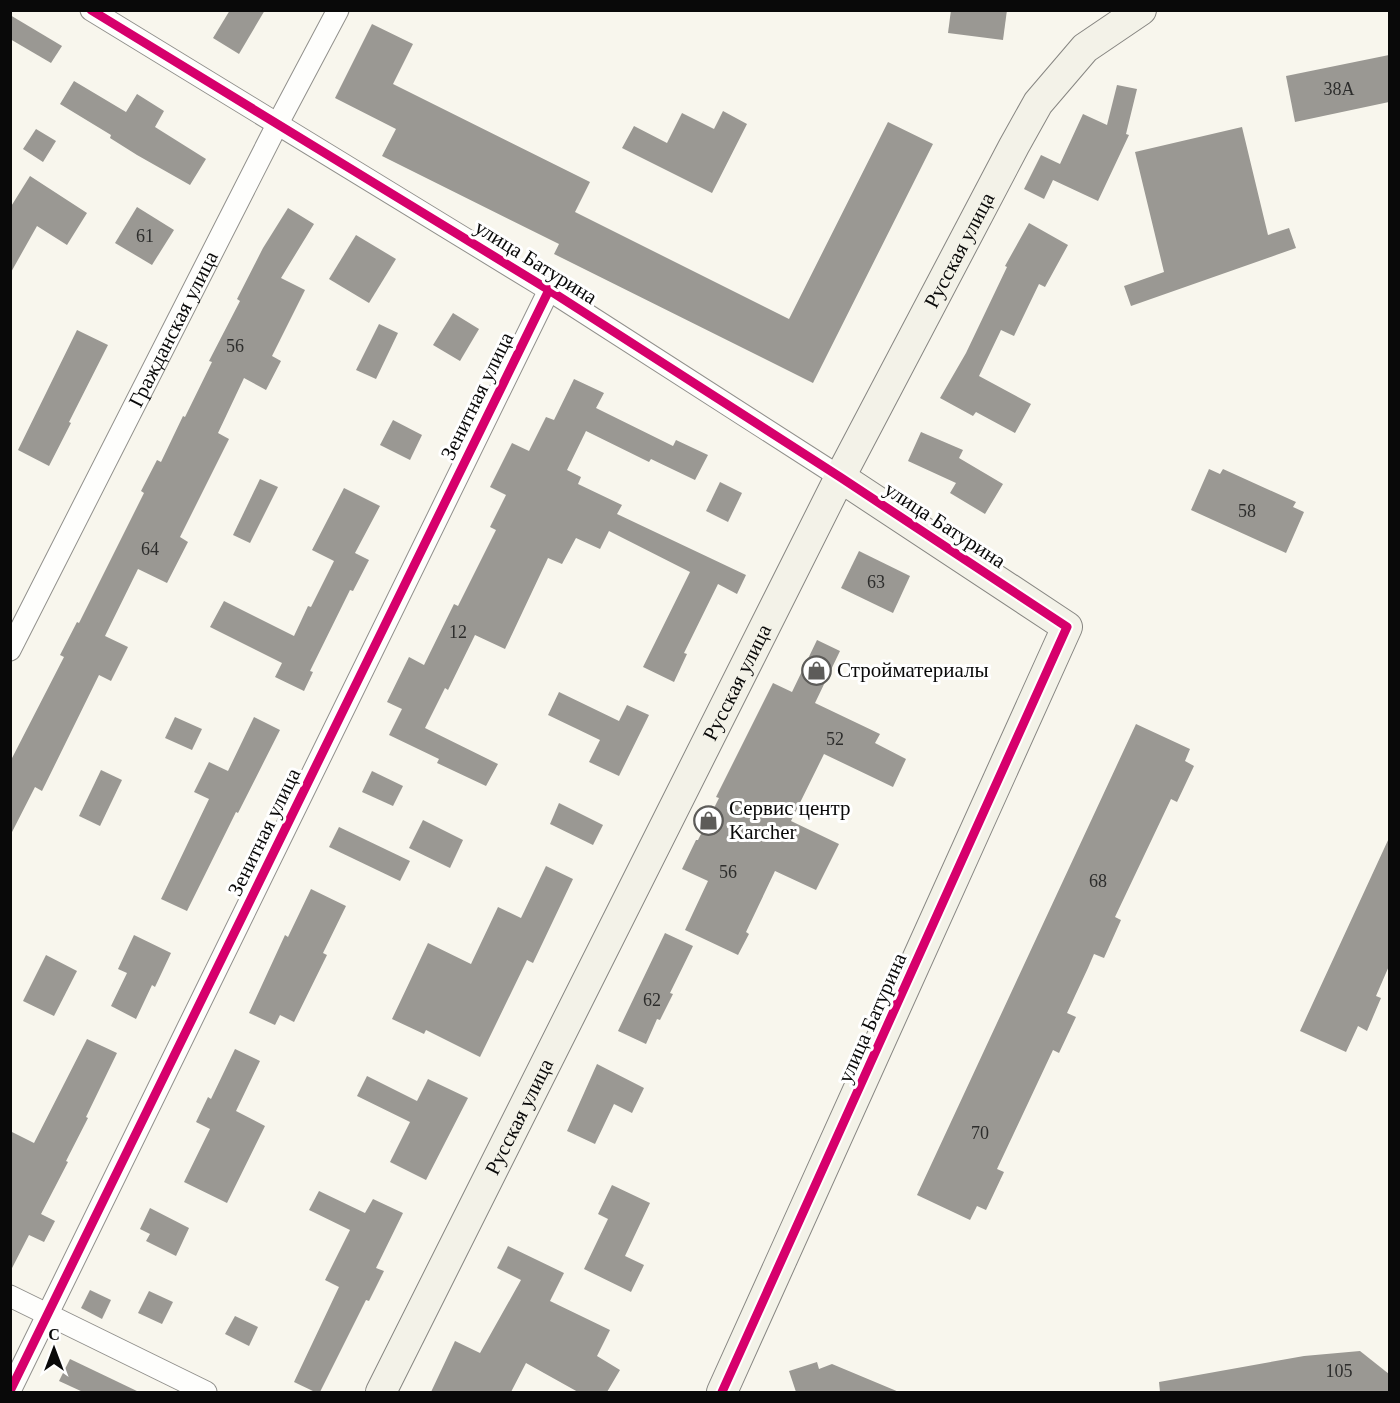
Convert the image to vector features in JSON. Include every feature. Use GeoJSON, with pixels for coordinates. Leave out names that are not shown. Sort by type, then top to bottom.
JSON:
{"type":"FeatureCollection","features":[{"type":"Feature","properties":{"kind":"main road"},"geometry":{"type":"LineString","coordinates":[[1085,48],[1101,10]]}},
{"type":"Feature","properties":{"kind":"main road","name":"Русская улица"},"geometry":{"type":"LineString","coordinates":[[381,1392],[840,477],[1038,103],[1085,48],[1141,10]]}},
{"type":"Feature","properties":{"kind":"main road","name":"улица Батурина"},"geometry":{"type":"LineString","coordinates":[[722,1392],[1067,627],[840,477]]}},
{"type":"Feature","properties":{"kind":"street","name":"улица Батурина"},"geometry":{"type":"LineString","coordinates":[[91,10],[549,290],[840,477]]}},
{"type":"Feature","properties":{"kind":"street","name":"Гражданская улица"},"geometry":{"type":"LineString","coordinates":[[10,650],[277,125],[338,10]]}},
{"type":"Feature","properties":{"kind":"street","name":"Зенитная улица"},"geometry":{"type":"LineString","coordinates":[[10,1391],[549,290]]}},
{"type":"Feature","properties":{"kind":"street"},"geometry":{"type":"LineString","coordinates":[[10,1296],[206,1392]]}},
{"type":"Feature","properties":{"kind":"building"},"geometry":{"type":"Polygon","coordinates":[[[230,10],[265,10],[239,54],[213,38],[230,10]]]}},
{"type":"Feature","properties":{"kind":"building"},"geometry":{"type":"Polygon","coordinates":[[[951,10],[1007,10],[1003,40],[948,33],[951,10]]]}},
{"type":"Feature","properties":{"kind":"building"},"geometry":{"type":"Polygon","coordinates":[[[10,15],[62,46],[51,63],[10,39],[10,15]]]}},
{"type":"Feature","properties":{"kind":"building"},"geometry":{"type":"Polygon","coordinates":[[[372,24],[413,44],[393,84],[590,182],[575,212],[789,319],[888,122],[933,144],[813,383],[554,254],[559,244],[382,156],[396,129],[335,98],[372,24]]]}},
{"type":"Feature","properties":{"kind":"building"},"geometry":{"type":"Polygon","coordinates":[[[1389,55],[1389,102],[1295,122],[1286,76],[1389,55]]]}},
{"type":"Feature","properties":{"kind":"building"},"geometry":{"type":"Polygon","coordinates":[[[74,81],[126,112],[137,94],[164,111],[155,127],[206,159],[190,185],[137,155],[110,138],[111,135],[60,104],[74,81]]]}},
{"type":"Feature","properties":{"kind":"building"},"geometry":{"type":"Polygon","coordinates":[[[1117,85],[1137,89],[1126,134],[1129,135],[1098,201],[1053,180],[1044,199],[1024,189],[1041,155],[1060,164],[1083,114],[1107,125],[1117,85]]]}},
{"type":"Feature","properties":{"kind":"building"},"geometry":{"type":"Polygon","coordinates":[[[723,111],[747,124],[712,193],[622,148],[634,126],[667,143],[682,113],[714,129],[723,111]]]}},
{"type":"Feature","properties":{"kind":"building"},"geometry":{"type":"Polygon","coordinates":[[[1242,127],[1268,235],[1289,228],[1296,248],[1131,306],[1124,286],[1164,272],[1135,152],[1242,127]]]}},
{"type":"Feature","properties":{"kind":"building"},"geometry":{"type":"Polygon","coordinates":[[[36,129],[56,141],[43,162],[23,149],[36,129]]]}},
{"type":"Feature","properties":{"kind":"building"},"geometry":{"type":"Polygon","coordinates":[[[30,176],[87,213],[67,245],[37,226],[10,274],[10,208],[30,176]]]}},
{"type":"Feature","properties":{"kind":"building"},"geometry":{"type":"Polygon","coordinates":[[[137,207],[174,230],[152,265],[115,243],[137,207]]]}},
{"type":"Feature","properties":{"kind":"building"},"geometry":{"type":"Polygon","coordinates":[[[288,208],[314,224],[281,278],[305,290],[272,356],[281,361],[266,390],[244,378],[218,433],[229,439],[180,537],[188,542],[167,583],[138,569],[105,636],[128,647],[111,681],[99,675],[42,791],[35,787],[10,836],[10,762],[64,657],[60,655],[77,622],[79,623],[144,493],[141,491],[157,460],[161,462],[212,362],[209,361],[240,301],[237,299],[263,248],[288,208]]]}},
{"type":"Feature","properties":{"kind":"building"},"geometry":{"type":"Polygon","coordinates":[[[1029,223],[1068,245],[1045,287],[1039,284],[1014,336],[1001,330],[979,376],[1031,404],[1015,433],[976,412],[973,416],[940,398],[966,353],[1007,267],[1005,266],[1029,223]]]}},
{"type":"Feature","properties":{"kind":"building"},"geometry":{"type":"Polygon","coordinates":[[[356,235],[396,259],[369,303],[329,279],[356,235]]]}},
{"type":"Feature","properties":{"kind":"building"},"geometry":{"type":"Polygon","coordinates":[[[453,313],[479,329],[460,361],[433,345],[453,313]]]}},
{"type":"Feature","properties":{"kind":"building"},"geometry":{"type":"Polygon","coordinates":[[[379,324],[398,333],[376,379],[356,370],[379,324]]]}},
{"type":"Feature","properties":{"kind":"building"},"geometry":{"type":"Polygon","coordinates":[[[77,330],[108,345],[49,466],[18,450],[77,330]]]}},
{"type":"Feature","properties":{"kind":"building"},"geometry":{"type":"Polygon","coordinates":[[[574,379],[604,393],[596,408],[673,446],[676,440],[708,455],[695,480],[651,459],[649,462],[586,431],[567,470],[581,477],[578,484],[622,505],[617,514],[746,575],[737,594],[718,584],[684,653],[687,654],[674,682],[643,667],[690,572],[609,531],[600,549],[576,538],[562,564],[548,558],[505,649],[475,635],[448,690],[445,688],[425,728],[498,764],[486,786],[437,763],[439,759],[389,735],[402,709],[387,702],[409,657],[424,665],[454,604],[458,606],[496,530],[490,527],[506,495],[490,487],[512,443],[529,451],[546,417],[554,420],[574,379]]]}},
{"type":"Feature","properties":{"kind":"building"},"geometry":{"type":"Polygon","coordinates":[[[393,420],[422,435],[410,460],[380,445],[393,420]]]}},
{"type":"Feature","properties":{"kind":"building"},"geometry":{"type":"Polygon","coordinates":[[[921,432],[963,450],[959,458],[1003,484],[985,514],[950,493],[956,483],[908,461],[921,432]]]}},
{"type":"Feature","properties":{"kind":"building"},"geometry":{"type":"Polygon","coordinates":[[[1209,469],[1220,474],[1223,469],[1296,502],[1293,507],[1304,512],[1286,553],[1191,510],[1209,469]]]}},
{"type":"Feature","properties":{"kind":"building"},"geometry":{"type":"Polygon","coordinates":[[[260,479],[278,487],[250,543],[233,535],[260,479]]]}},
{"type":"Feature","properties":{"kind":"building"},"geometry":{"type":"Polygon","coordinates":[[[720,482],[742,493],[728,522],[706,511],[720,482]]]}},
{"type":"Feature","properties":{"kind":"building"},"geometry":{"type":"Polygon","coordinates":[[[344,488],[380,506],[355,553],[369,560],[353,591],[350,590],[310,671],[313,672],[304,691],[275,677],[282,663],[210,627],[224,601],[294,636],[334,561],[312,550],[344,488]]]}},
{"type":"Feature","properties":{"kind":"building"},"geometry":{"type":"Polygon","coordinates":[[[859,551],[910,576],[893,613],[841,588],[859,551]]]}},
{"type":"Feature","properties":{"kind":"building"},"geometry":{"type":"Polygon","coordinates":[[[817,640],[840,651],[815,703],[880,734],[875,743],[906,759],[893,787],[824,754],[791,821],[839,844],[816,890],[775,871],[746,932],[749,934],[738,955],[685,930],[708,881],[682,869],[719,798],[716,797],[773,683],[792,692],[817,640]]]}},
{"type":"Feature","properties":{"kind":"building"},"geometry":{"type":"Polygon","coordinates":[[[559,692],[619,721],[627,705],[649,715],[619,776],[589,762],[600,740],[548,715],[559,692]]]}},
{"type":"Feature","properties":{"kind":"building"},"geometry":{"type":"Polygon","coordinates":[[[175,717],[202,729],[192,750],[165,738],[175,717]]]}},
{"type":"Feature","properties":{"kind":"building"},"geometry":{"type":"Polygon","coordinates":[[[254,717],[280,730],[187,911],[161,899],[209,799],[194,792],[209,762],[228,771],[254,717]]]}},
{"type":"Feature","properties":{"kind":"building"},"geometry":{"type":"Polygon","coordinates":[[[1136,724],[1190,749],[1185,761],[1194,766],[1177,802],[1171,799],[1115,917],[1121,920],[1104,958],[1094,954],[1067,1013],[1076,1017],[1059,1053],[1053,1050],[997,1169],[1004,1172],[986,1210],[977,1206],[970,1220],[917,1195],[1136,724]]]}},
{"type":"Feature","properties":{"kind":"building"},"geometry":{"type":"Polygon","coordinates":[[[101,770],[122,780],[100,826],[79,816],[101,770]]]}},
{"type":"Feature","properties":{"kind":"building"},"geometry":{"type":"Polygon","coordinates":[[[372,771],[403,786],[393,806],[362,792],[372,771]]]}},
{"type":"Feature","properties":{"kind":"building"},"geometry":{"type":"Polygon","coordinates":[[[559,803],[603,825],[593,845],[550,824],[559,803]]]}},
{"type":"Feature","properties":{"kind":"building"},"geometry":{"type":"Polygon","coordinates":[[[423,820],[463,840],[450,868],[409,848],[423,820]]]}},
{"type":"Feature","properties":{"kind":"building"},"geometry":{"type":"Polygon","coordinates":[[[339,827],[410,861],[400,881],[329,847],[339,827]]]}},
{"type":"Feature","properties":{"kind":"building"},"geometry":{"type":"Polygon","coordinates":[[[1389,838],[1389,966],[1376,996],[1381,998],[1367,1031],[1358,1026],[1346,1052],[1300,1031],[1389,838]]]}},
{"type":"Feature","properties":{"kind":"building"},"geometry":{"type":"Polygon","coordinates":[[[546,866],[573,879],[533,963],[527,960],[480,1057],[426,1030],[424,1034],[392,1019],[428,943],[471,964],[498,907],[521,918],[546,866]]]}},
{"type":"Feature","properties":{"kind":"building"},"geometry":{"type":"Polygon","coordinates":[[[311,889],[346,906],[323,953],[327,955],[294,1022],[280,1015],[275,1025],[249,1013],[285,935],[288,937],[311,889]]]}},
{"type":"Feature","properties":{"kind":"building"},"geometry":{"type":"Polygon","coordinates":[[[665,933],[693,946],[670,993],[673,994],[660,1020],[657,1019],[646,1044],[618,1031],[665,933]]]}},
{"type":"Feature","properties":{"kind":"building"},"geometry":{"type":"Polygon","coordinates":[[[134,935],[171,953],[136,1019],[111,1006],[127,973],[118,969],[134,935]]]}},
{"type":"Feature","properties":{"kind":"building"},"geometry":{"type":"Polygon","coordinates":[[[46,955],[77,971],[54,1016],[23,1001],[46,955]]]}},
{"type":"Feature","properties":{"kind":"building"},"geometry":{"type":"Polygon","coordinates":[[[87,1039],[117,1053],[66,1161],[68,1162],[41,1214],[55,1221],[44,1242],[29,1235],[10,1272],[10,1131],[34,1143],[87,1039]]]}},
{"type":"Feature","properties":{"kind":"building"},"geometry":{"type":"Polygon","coordinates":[[[235,1049],[260,1061],[236,1111],[265,1126],[227,1203],[184,1182],[210,1129],[196,1122],[208,1097],[211,1099],[235,1049]]]}},
{"type":"Feature","properties":{"kind":"building"},"geometry":{"type":"Polygon","coordinates":[[[597,1064],[644,1088],[632,1113],[614,1104],[595,1144],[567,1131],[597,1064]]]}},
{"type":"Feature","properties":{"kind":"building"},"geometry":{"type":"Polygon","coordinates":[[[367,1076],[417,1101],[428,1079],[468,1098],[426,1180],[390,1162],[410,1122],[357,1096],[367,1076]]]}},
{"type":"Feature","properties":{"kind":"building"},"geometry":{"type":"Polygon","coordinates":[[[612,1185],[650,1203],[625,1256],[644,1265],[631,1292],[584,1269],[608,1219],[598,1214],[612,1185]]]}},
{"type":"Feature","properties":{"kind":"building"},"geometry":{"type":"Polygon","coordinates":[[[319,1191],[365,1213],[373,1199],[403,1213],[376,1268],[384,1271],[369,1301],[366,1300],[320,1392],[315,1392],[294,1382],[339,1287],[325,1280],[350,1230],[309,1210],[319,1191]]]}},
{"type":"Feature","properties":{"kind":"building"},"geometry":{"type":"Polygon","coordinates":[[[150,1208],[189,1228],[176,1256],[146,1241],[150,1234],[140,1229],[150,1208]]]}},
{"type":"Feature","properties":{"kind":"building"},"geometry":{"type":"Polygon","coordinates":[[[508,1246],[564,1273],[550,1301],[610,1330],[597,1356],[620,1370],[607,1392],[578,1392],[526,1363],[511,1392],[431,1392],[455,1341],[480,1353],[521,1280],[497,1268],[508,1246]]]}},
{"type":"Feature","properties":{"kind":"building"},"geometry":{"type":"Polygon","coordinates":[[[90,1290],[111,1300],[102,1319],[81,1308],[90,1290]]]}},
{"type":"Feature","properties":{"kind":"building"},"geometry":{"type":"Polygon","coordinates":[[[149,1291],[173,1302],[162,1324],[138,1313],[149,1291]]]}},
{"type":"Feature","properties":{"kind":"building"},"geometry":{"type":"Polygon","coordinates":[[[235,1316],[258,1327],[249,1346],[225,1334],[235,1316]]]}},
{"type":"Feature","properties":{"kind":"building"},"geometry":{"type":"Polygon","coordinates":[[[1360,1351],[1389,1374],[1389,1392],[1160,1392],[1159,1382],[1304,1356],[1360,1351]]]}},
{"type":"Feature","properties":{"kind":"building"},"geometry":{"type":"Polygon","coordinates":[[[70,1359],[139,1392],[83,1392],[59,1381],[70,1359]]]}},
{"type":"Feature","properties":{"kind":"building"},"geometry":{"type":"Polygon","coordinates":[[[817,1362],[819,1369],[832,1364],[899,1392],[796,1392],[789,1371],[817,1362]]]}},
{"type":"Feature","properties":{"kind":"cycle path"},"geometry":{"type":"LineString","coordinates":[[91,10],[549,290],[840,477],[1067,627],[722,1392]]}},
{"type":"Feature","properties":{"kind":"cycle path"},"geometry":{"type":"LineString","coordinates":[[10,1391],[549,290]]}},
{"type":"Feature","properties":{"kind":"place","name":"Стройматериалы"},"geometry":{"type":"Point","coordinates":[816,670]}},
{"type":"Feature","properties":{"kind":"place","name":"Сервис центр Karcher"},"geometry":{"type":"Point","coordinates":[708,820]}}]}
